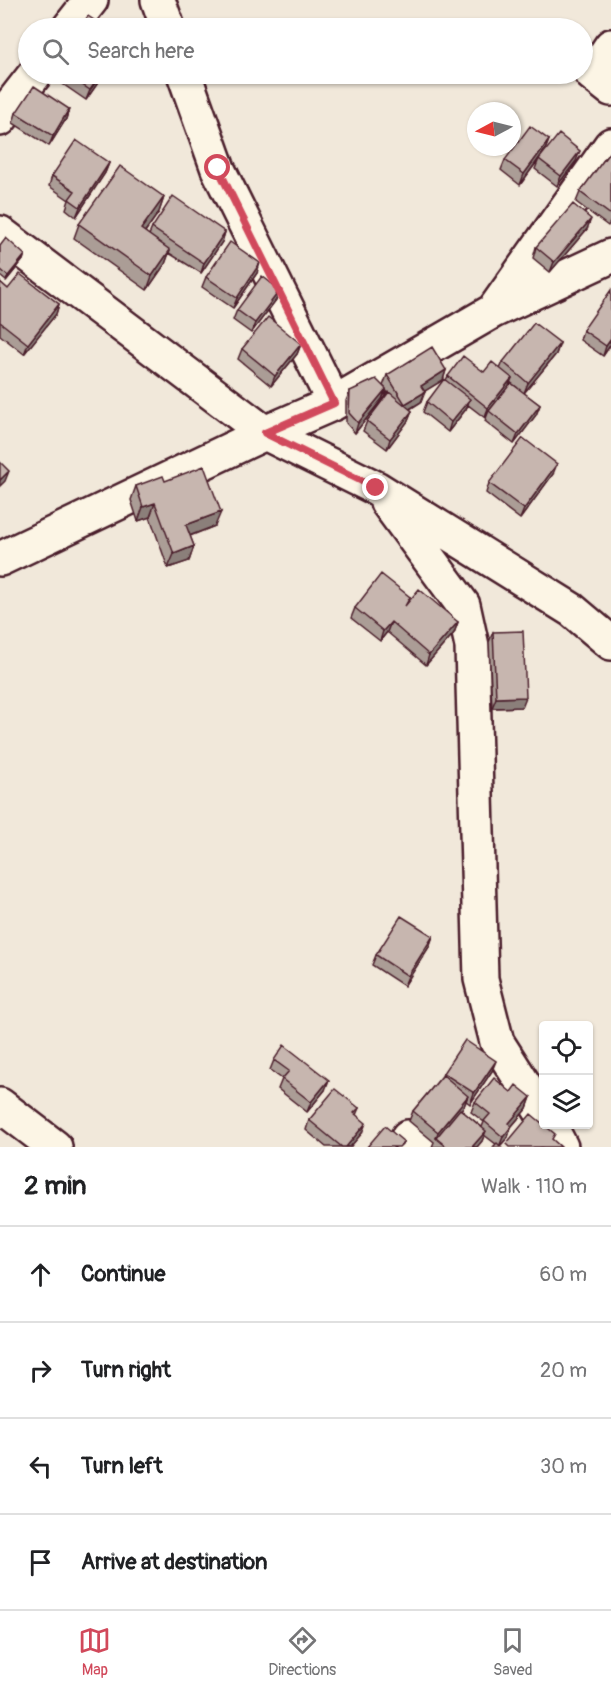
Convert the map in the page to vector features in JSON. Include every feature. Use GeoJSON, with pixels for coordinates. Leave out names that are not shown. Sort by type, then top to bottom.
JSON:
{"type":"FeatureCollection","features":[{"type":"Feature","properties":{"kind":"street"},"geometry":{"type":"LineString","coordinates":[[77,18],[91,0]]}},
{"type":"Feature","properties":{"kind":"street"},"geometry":{"type":"LineString","coordinates":[[159,0],[165,18]]}},
{"type":"Feature","properties":{"kind":"street"},"geometry":{"type":"LineString","coordinates":[[593,73],[611,46]]}},
{"type":"Feature","properties":{"kind":"street"},"geometry":{"type":"LineString","coordinates":[[593,75],[611,89]]}},
{"type":"Feature","properties":{"kind":"street"},"geometry":{"type":"LineString","coordinates":[[0,119],[27,84]]}},
{"type":"Feature","properties":{"kind":"street"},"geometry":{"type":"LineString","coordinates":[[188,84],[218,168],[334,403]]}},
{"type":"Feature","properties":{"kind":"street"},"geometry":{"type":"LineString","coordinates":[[493,311],[611,145]]}},
{"type":"Feature","properties":{"kind":"street"},"geometry":{"type":"LineString","coordinates":[[0,232],[265,433],[376,488],[572,610],[611,643]]}},
{"type":"Feature","properties":{"kind":"street"},"geometry":{"type":"LineString","coordinates":[[0,559],[265,433],[334,403],[493,311],[611,256]]}},
{"type":"Feature","properties":{"kind":"street"},"geometry":{"type":"LineString","coordinates":[[376,488],[463,605],[472,646],[481,979],[497,1042],[539,1110]]}},
{"type":"Feature","properties":{"kind":"street"},"geometry":{"type":"LineString","coordinates":[[0,1105],[55,1147]]}},
{"type":"Feature","properties":{"kind":"street"},"geometry":{"type":"LineString","coordinates":[[551,1129],[561,1147]]}},
{"type":"Feature","properties":{"kind":"building"},"geometry":{"type":"Polygon","coordinates":[[[81,84],[94,84],[90,90],[81,84]]]}},
{"type":"Feature","properties":{"kind":"building"},"geometry":{"type":"Polygon","coordinates":[[[34,86],[69,109],[53,136],[16,113],[34,86]]]}},
{"type":"Feature","properties":{"kind":"building"},"geometry":{"type":"Polygon","coordinates":[[[530,126],[549,140],[524,174],[505,160],[508,156],[521,156],[521,138],[530,126]]]}},
{"type":"Feature","properties":{"kind":"building"},"geometry":{"type":"Polygon","coordinates":[[[559,134],[580,151],[561,176],[539,159],[559,134]]]}},
{"type":"Feature","properties":{"kind":"building"},"geometry":{"type":"Polygon","coordinates":[[[76,140],[109,163],[80,207],[69,199],[75,191],[52,176],[76,140]]]}},
{"type":"Feature","properties":{"kind":"building"},"geometry":{"type":"Polygon","coordinates":[[[611,150],[611,215],[580,192],[611,150]]]}},
{"type":"Feature","properties":{"kind":"building"},"geometry":{"type":"Polygon","coordinates":[[[120,166],[164,197],[141,229],[170,250],[152,276],[79,224],[120,166]]]}},
{"type":"Feature","properties":{"kind":"building"},"geometry":{"type":"Polygon","coordinates":[[[173,196],[225,232],[204,263],[152,228],[173,196]]]}},
{"type":"Feature","properties":{"kind":"building"},"geometry":{"type":"Polygon","coordinates":[[[573,204],[591,219],[554,262],[536,247],[573,204]]]}},
{"type":"Feature","properties":{"kind":"building"},"geometry":{"type":"Polygon","coordinates":[[[6,238],[25,255],[8,276],[0,269],[0,246],[6,238]]]}},
{"type":"Feature","properties":{"kind":"building"},"geometry":{"type":"Polygon","coordinates":[[[230,242],[260,263],[237,298],[206,277],[230,242]]]}},
{"type":"Feature","properties":{"kind":"building"},"geometry":{"type":"Polygon","coordinates":[[[20,274],[59,304],[28,344],[0,322],[0,282],[8,289],[20,274]]]}},
{"type":"Feature","properties":{"kind":"building"},"geometry":{"type":"Polygon","coordinates":[[[262,276],[280,290],[255,323],[237,310],[262,276]]]}},
{"type":"Feature","properties":{"kind":"building"},"geometry":{"type":"Polygon","coordinates":[[[611,290],[611,339],[606,346],[583,330],[611,290]]]}},
{"type":"Feature","properties":{"kind":"building"},"geometry":{"type":"Polygon","coordinates":[[[268,317],[301,344],[275,376],[242,349],[268,317]]]}},
{"type":"Feature","properties":{"kind":"building"},"geometry":{"type":"Polygon","coordinates":[[[534,323],[560,343],[528,383],[503,362],[534,323]]]}},
{"type":"Feature","properties":{"kind":"building"},"geometry":{"type":"Polygon","coordinates":[[[432,347],[446,370],[421,386],[425,392],[405,404],[387,375],[432,347]]]}},
{"type":"Feature","properties":{"kind":"building"},"geometry":{"type":"Polygon","coordinates":[[[463,356],[484,372],[492,362],[512,378],[488,408],[448,376],[463,356]]]}},
{"type":"Feature","properties":{"kind":"building"},"geometry":{"type":"Polygon","coordinates":[[[376,379],[386,389],[358,423],[349,413],[350,391],[376,379]]]}},
{"type":"Feature","properties":{"kind":"building"},"geometry":{"type":"Polygon","coordinates":[[[444,379],[470,399],[451,422],[427,402],[444,379]]]}},
{"type":"Feature","properties":{"kind":"building"},"geometry":{"type":"Polygon","coordinates":[[[511,383],[540,405],[518,434],[489,411],[511,383]]]}},
{"type":"Feature","properties":{"kind":"building"},"geometry":{"type":"Polygon","coordinates":[[[389,392],[412,411],[390,439],[367,421],[389,392]]]}},
{"type":"Feature","properties":{"kind":"building"},"geometry":{"type":"Polygon","coordinates":[[[523,438],[557,464],[524,509],[489,483],[523,438]]]}},
{"type":"Feature","properties":{"kind":"building"},"geometry":{"type":"Polygon","coordinates":[[[0,462],[9,471],[0,480],[0,462]]]}},
{"type":"Feature","properties":{"kind":"building"},"geometry":{"type":"Polygon","coordinates":[[[204,466],[221,512],[186,525],[194,546],[174,554],[155,503],[143,507],[136,486],[163,476],[165,481],[204,466]]]}},
{"type":"Feature","properties":{"kind":"building"},"geometry":{"type":"Polygon","coordinates":[[[381,574],[410,597],[405,606],[419,589],[458,622],[429,655],[391,622],[383,631],[355,608],[381,574]]]}},
{"type":"Feature","properties":{"kind":"building"},"geometry":{"type":"Polygon","coordinates":[[[523,631],[526,697],[496,698],[493,632],[523,631]]]}},
{"type":"Feature","properties":{"kind":"building"},"geometry":{"type":"Polygon","coordinates":[[[401,916],[433,936],[408,976],[376,955],[401,916]]]}},
{"type":"Feature","properties":{"kind":"building"},"geometry":{"type":"Polygon","coordinates":[[[465,1040],[496,1061],[474,1093],[443,1073],[465,1040]]]}},
{"type":"Feature","properties":{"kind":"building"},"geometry":{"type":"Polygon","coordinates":[[[284,1045],[329,1080],[311,1102],[282,1079],[289,1071],[274,1060],[284,1045]]]}},
{"type":"Feature","properties":{"kind":"building"},"geometry":{"type":"Polygon","coordinates":[[[443,1075],[468,1096],[438,1132],[413,1111],[443,1075]]]}},
{"type":"Feature","properties":{"kind":"building"},"geometry":{"type":"Polygon","coordinates":[[[494,1078],[511,1092],[516,1085],[531,1097],[509,1123],[511,1127],[503,1137],[484,1121],[490,1114],[475,1102],[494,1078]]]}},
{"type":"Feature","properties":{"kind":"building"},"geometry":{"type":"Polygon","coordinates":[[[335,1089],[359,1108],[354,1113],[366,1123],[346,1147],[342,1147],[309,1120],[335,1089]]]}},
{"type":"Feature","properties":{"kind":"building"},"geometry":{"type":"Polygon","coordinates":[[[460,1109],[486,1131],[472,1147],[447,1147],[436,1138],[460,1109]]]}},
{"type":"Feature","properties":{"kind":"building"},"geometry":{"type":"Polygon","coordinates":[[[531,1114],[539,1121],[539,1129],[549,1129],[555,1134],[552,1139],[561,1147],[509,1147],[506,1144],[531,1114]]]}},
{"type":"Feature","properties":{"kind":"building"},"geometry":{"type":"Polygon","coordinates":[[[385,1126],[404,1142],[399,1147],[367,1147],[385,1126]]]}},
{"type":"Feature","properties":{"kind":"route"},"geometry":{"type":"LineString","coordinates":[[218,168],[334,403],[265,433],[376,488]]}}]}
